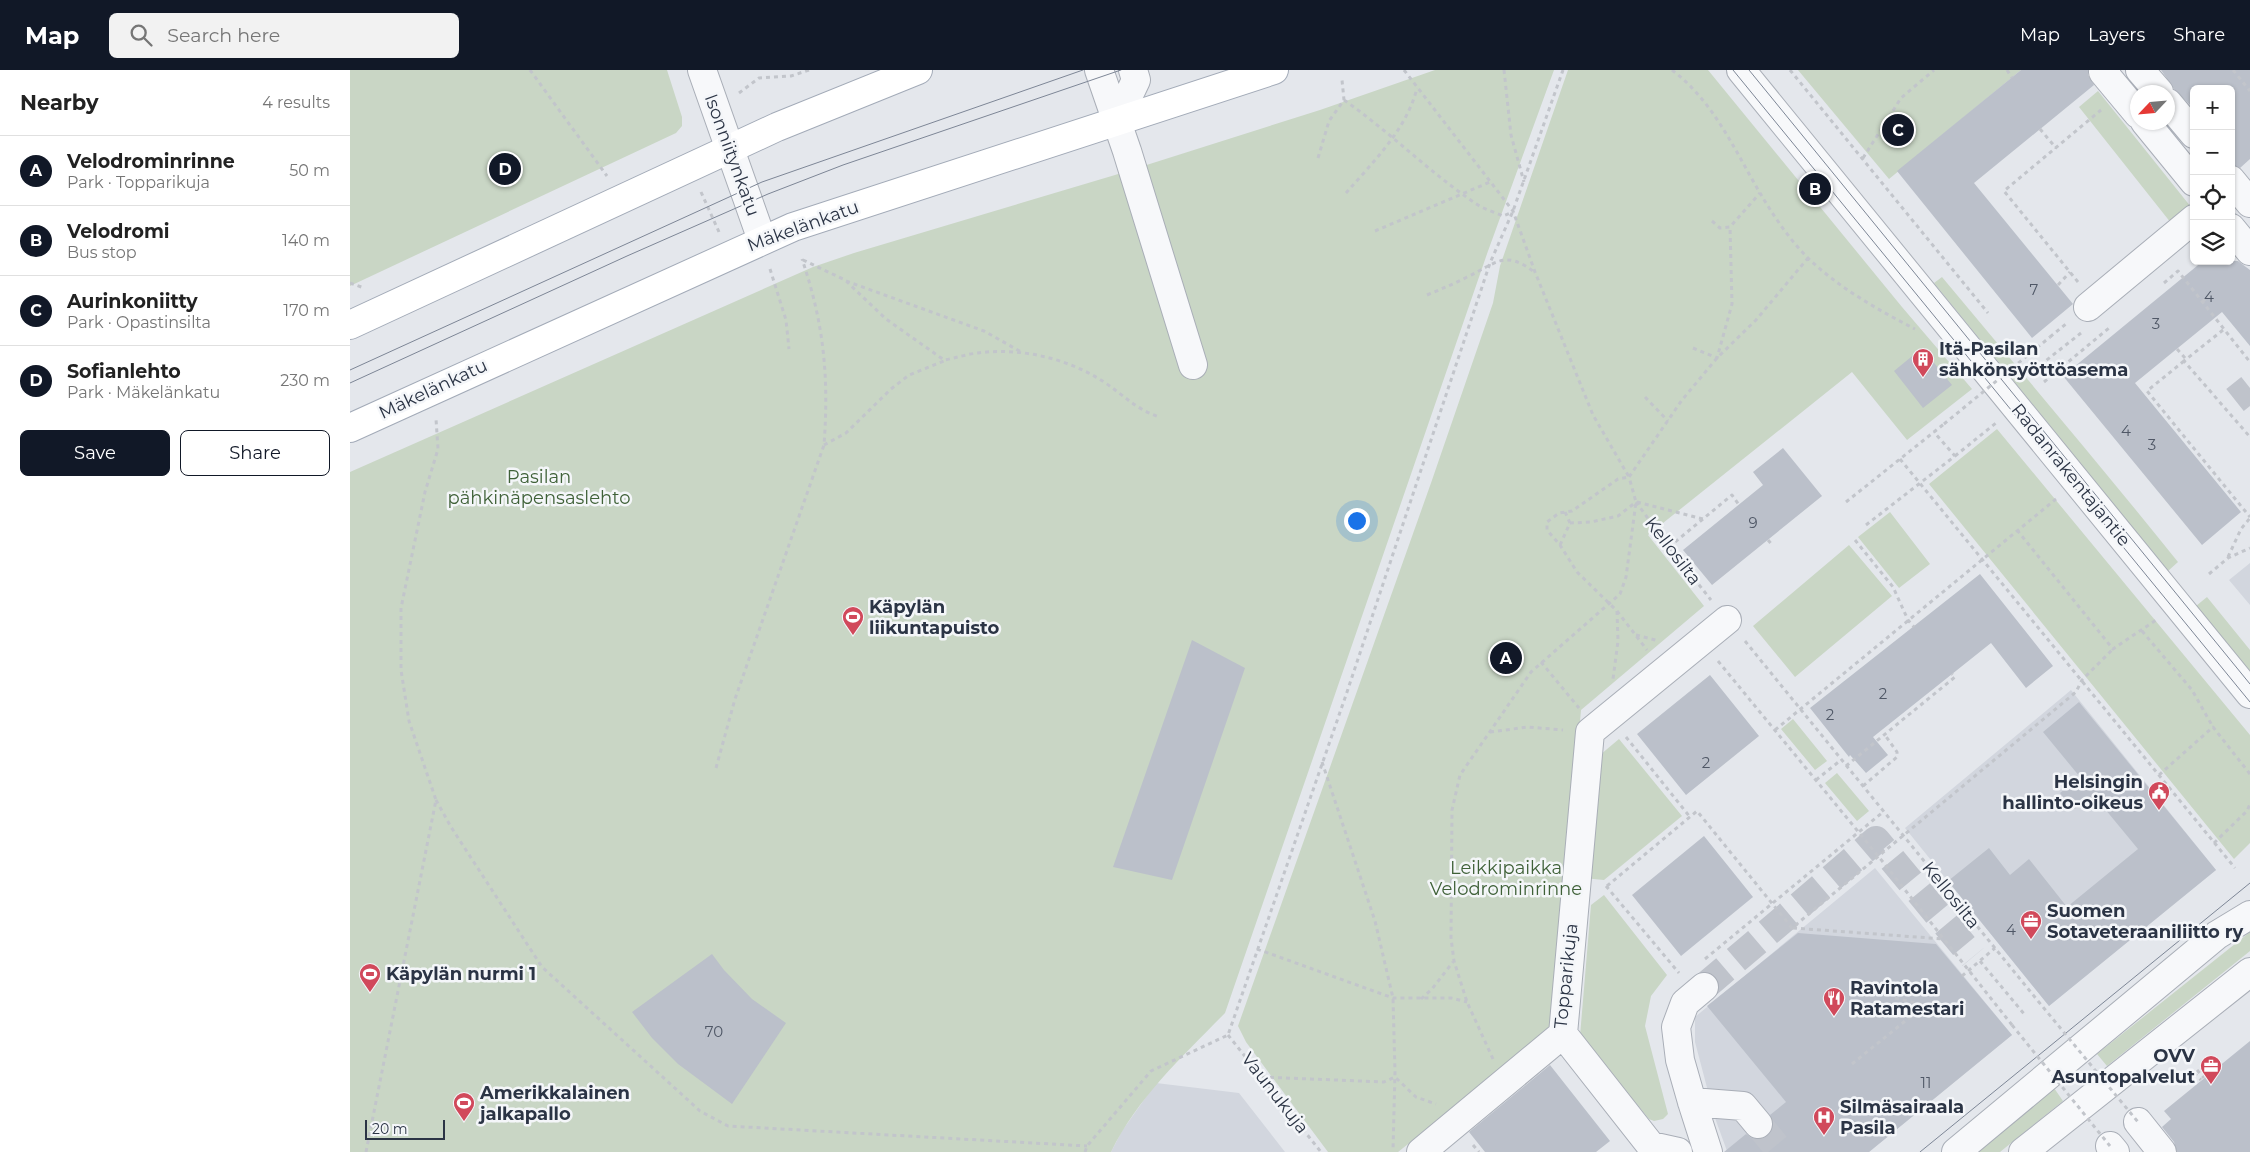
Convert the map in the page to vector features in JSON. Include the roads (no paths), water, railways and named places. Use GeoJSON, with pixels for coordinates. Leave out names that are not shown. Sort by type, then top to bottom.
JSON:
{"type":"FeatureCollection","features":[{"type":"Feature","properties":{"kind":"main road"},"geometry":{"type":"LineString","coordinates":[[350,325],[776,127],[918,70]]}},
{"type":"Feature","properties":{"kind":"main road","name":"Mäkelänkatu"},"geometry":{"type":"LineString","coordinates":[[350,428],[793,227],[1274,70]]}},
{"type":"Feature","properties":{"kind":"street","name":"Isonniitynkatu"},"geometry":{"type":"LineString","coordinates":[[702,70],[762,240]]}},
{"type":"Feature","properties":{"kind":"street"},"geometry":{"type":"LineString","coordinates":[[1099,70],[1117,120],[1193,365]]}},
{"type":"Feature","properties":{"kind":"street"},"geometry":{"type":"LineString","coordinates":[[1117,120],[1136,80],[1132,70]]}},
{"type":"Feature","properties":{"kind":"street","name":"Radanrakentajantie"},"geometry":{"type":"LineString","coordinates":[[1740,70],[2250,694]]}},
{"type":"Feature","properties":{"kind":"street"},"geometry":{"type":"LineString","coordinates":[[2104,71],[2129,104]]}},
{"type":"Feature","properties":{"kind":"street"},"geometry":{"type":"LineString","coordinates":[[2175,111],[2191,130]]}},
{"type":"Feature","properties":{"kind":"street"},"geometry":{"type":"LineString","coordinates":[[2152,130],[2190,177]]}},
{"type":"Feature","properties":{"kind":"street"},"geometry":{"type":"LineString","coordinates":[[2235,225],[2250,213]]}},
{"type":"Feature","properties":{"kind":"street"},"geometry":{"type":"LineString","coordinates":[[2091,304],[2190,223]]}},
{"type":"Feature","properties":{"kind":"street"},"geometry":{"type":"LineString","coordinates":[[2235,233],[2250,251]]}},
{"type":"Feature","properties":{"kind":"street","name":"Topparikuja"},"geometry":{"type":"LineString","coordinates":[[1421,1152],[1563,1034],[1576,885],[1606,727],[1662,673],[1726,619]]}},
{"type":"Feature","properties":{"kind":"street"},"geometry":{"type":"LineString","coordinates":[[1956,1152],[2217,935],[2250,915]]}},
{"type":"Feature","properties":{"kind":"street"},"geometry":{"type":"LineString","coordinates":[[2023,1152],[2250,972]]}},
{"type":"Feature","properties":{"kind":"street"},"geometry":{"type":"LineString","coordinates":[[1695,976],[1676,1027],[1680,1060],[1708,1152]]}},
{"type":"Feature","properties":{"kind":"street"},"geometry":{"type":"LineString","coordinates":[[1563,1034],[1651,1146],[1678,1152]]}},
{"type":"Feature","properties":{"kind":"street"},"geometry":{"type":"LineString","coordinates":[[1692,1102],[1743,1106],[1758,1124]]}},
{"type":"Feature","properties":{"kind":"street"},"geometry":{"type":"LineString","coordinates":[[2138,1122],[2162,1152]]}},
{"type":"Feature","properties":{"kind":"tunnel"},"geometry":{"type":"LineString","coordinates":[[2235,400],[2250,388]]}},
{"type":"Feature","properties":{"kind":"tunnel"},"geometry":{"type":"LineString","coordinates":[[1704,987],[1876,840],[1973,957]]}},
{"type":"Feature","properties":{"kind":"tunnel"},"geometry":{"type":"LineString","coordinates":[[1758,1124],[1781,1152]]}},
{"type":"Feature","properties":{"kind":"tram line"},"geometry":{"type":"LineString","coordinates":[[350,370],[762,182],[1083,70]]}},
{"type":"Feature","properties":{"kind":"tram line"},"geometry":{"type":"LineString","coordinates":[[350,383],[627,256],[768,194],[843,165],[1121,70]]}},
{"type":"Feature","properties":{"kind":"tram line"},"geometry":{"type":"LineString","coordinates":[[1733,70],[2250,702]]}},
{"type":"Feature","properties":{"kind":"tram line"},"geometry":{"type":"LineString","coordinates":[[1749,70],[2250,684]]}},
{"type":"Feature","properties":{"kind":"tram line"},"geometry":{"type":"LineString","coordinates":[[1920,1152],[2250,883]]}},
{"type":"Feature","properties":{"kind":"place","name":"Aurinkoniitty"},"geometry":{"type":"Point","coordinates":[1898,130]}},
{"type":"Feature","properties":{"kind":"place","name":"Sofianlehto"},"geometry":{"type":"Point","coordinates":[505,169]}},
{"type":"Feature","properties":{"kind":"place","name":"Velodromi"},"geometry":{"type":"Point","coordinates":[1815,189]}},
{"type":"Feature","properties":{"kind":"place","name":"Itä-Pasilan sähkönsyöttöasema"},"geometry":{"type":"Point","coordinates":[1923,378]}},
{"type":"Feature","properties":{"kind":"place","name":"Käpylän liikuntapuisto"},"geometry":{"type":"Point","coordinates":[853,636]}},
{"type":"Feature","properties":{"kind":"place","name":"Velodrominrinne"},"geometry":{"type":"Point","coordinates":[1506,658]}},
{"type":"Feature","properties":{"kind":"place","name":"Helsingin hallinto-oikeus"},"geometry":{"type":"Point","coordinates":[2159,811]}},
{"type":"Feature","properties":{"kind":"place","name":"Suomen Sotaveteraaniliitto ry"},"geometry":{"type":"Point","coordinates":[2031,940]}},
{"type":"Feature","properties":{"kind":"place","name":"Käpylän nurmi 1"},"geometry":{"type":"Point","coordinates":[370,993]}},
{"type":"Feature","properties":{"kind":"place","name":"Ravintola Ratamestari"},"geometry":{"type":"Point","coordinates":[1834,1017]}},
{"type":"Feature","properties":{"kind":"place","name":"OVV Asuntopalvelut"},"geometry":{"type":"Point","coordinates":[2211,1085]}},
{"type":"Feature","properties":{"kind":"place","name":"Amerikkalainen jalkapallo"},"geometry":{"type":"Point","coordinates":[464,1122]}},
{"type":"Feature","properties":{"kind":"place","name":"Silmäsairaala Pasila"},"geometry":{"type":"Point","coordinates":[1824,1136]}},
{"type":"Feature","properties":{"kind":"park label","name":"Pasilan pähkinäpensaslehto"},"geometry":{"type":"Point","coordinates":[539,487]}},
{"type":"Feature","properties":{"kind":"park label","name":"Leikkipaikka Velodrominrinne"},"geometry":{"type":"Point","coordinates":[1506,878]}}]}
